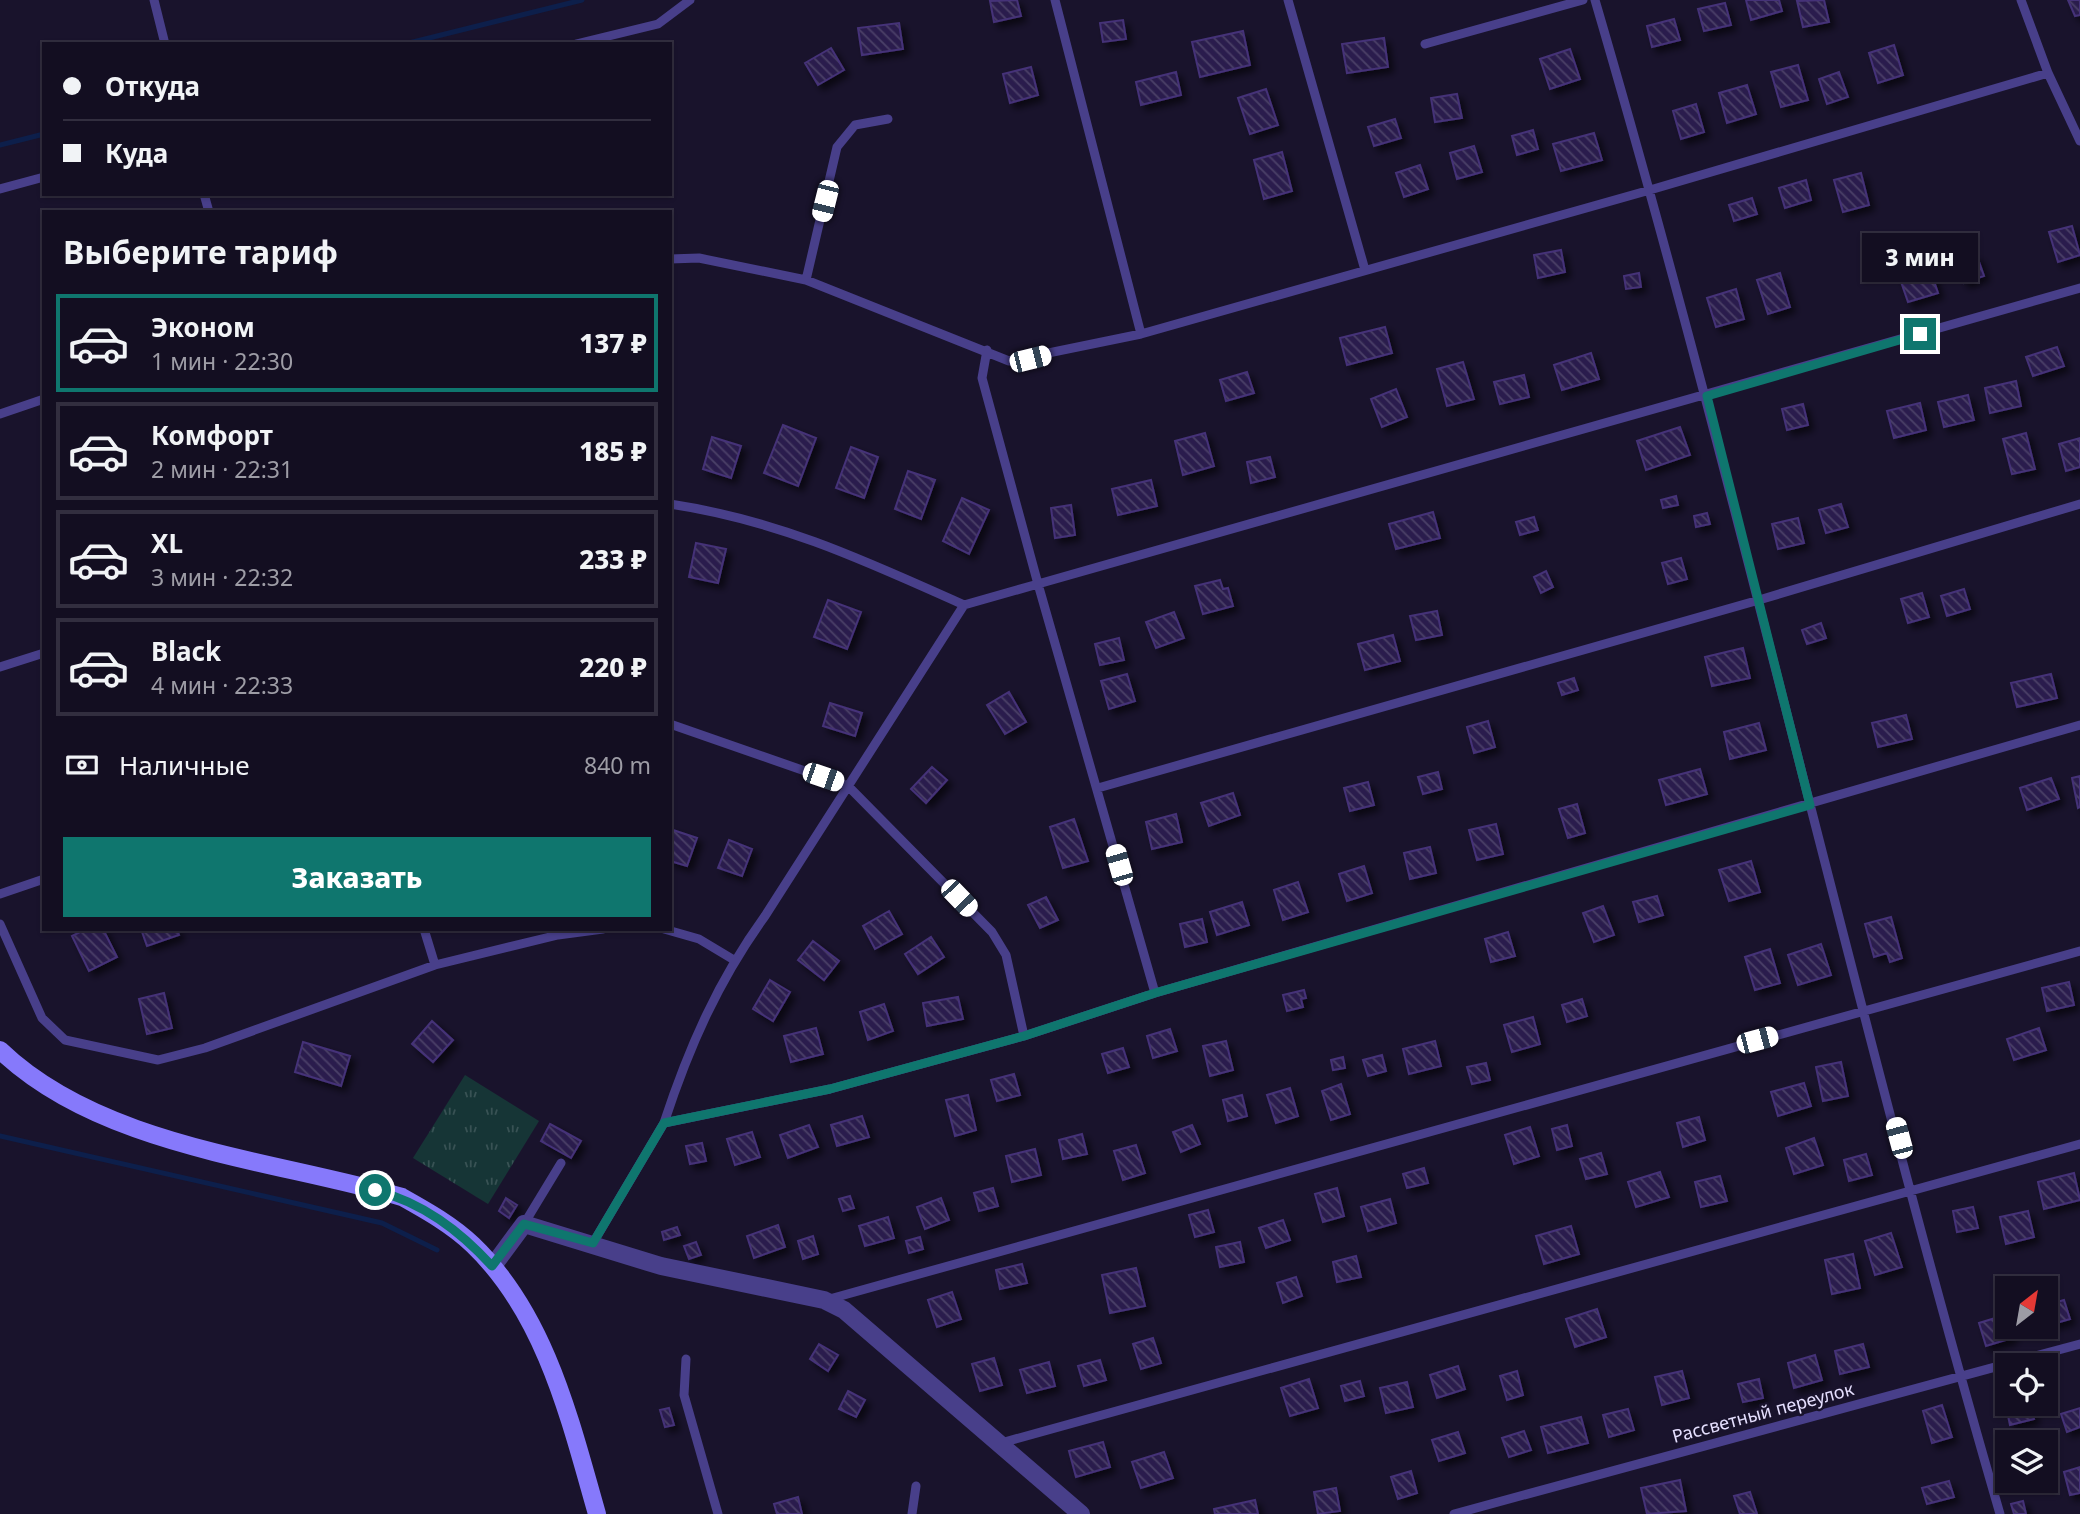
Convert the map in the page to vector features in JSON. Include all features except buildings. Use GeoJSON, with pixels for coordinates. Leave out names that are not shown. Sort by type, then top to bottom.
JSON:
{"type":"FeatureCollection","features":[{"type":"Feature","properties":{"kind":"street"},"geometry":{"type":"LineString","coordinates":[[0,1049],[25,1073],[65,1099],[113,1122],[402,1197],[441,1219],[472,1244],[492,1266],[540,1340],[569,1417],[597,1514]]}},
{"type":"Feature","properties":{"kind":"street"},"geometry":{"type":"LineString","coordinates":[[492,1266],[524,1224],[661,1266],[824,1300],[844,1310],[1081,1514]]}},
{"type":"Feature","properties":{"kind":"lane"},"geometry":{"type":"LineString","coordinates":[[154,0],[164,42]]}},
{"type":"Feature","properties":{"kind":"lane"},"geometry":{"type":"LineString","coordinates":[[584,42],[658,24],[690,0]]}},
{"type":"Feature","properties":{"kind":"lane"},"geometry":{"type":"LineString","coordinates":[[1055,0],[1141,334]]}},
{"type":"Feature","properties":{"kind":"lane"},"geometry":{"type":"LineString","coordinates":[[1288,0],[1365,270]]}},
{"type":"Feature","properties":{"kind":"lane"},"geometry":{"type":"LineString","coordinates":[[1425,44],[1583,0]]}},
{"type":"Feature","properties":{"kind":"lane"},"geometry":{"type":"LineString","coordinates":[[1595,0],[1707,396],[1810,805],[1960,1376],[2000,1514]]}},
{"type":"Feature","properties":{"kind":"lane"},"geometry":{"type":"LineString","coordinates":[[2021,0],[2048,73],[2080,141]]}},
{"type":"Feature","properties":{"kind":"lane"},"geometry":{"type":"LineString","coordinates":[[672,259],[699,258],[806,280],[1009,361],[1141,334],[1650,190],[2048,73]]}},
{"type":"Feature","properties":{"kind":"lane"},"geometry":{"type":"LineString","coordinates":[[806,280],[837,148],[855,125],[888,119]]}},
{"type":"Feature","properties":{"kind":"lane"},"geometry":{"type":"LineString","coordinates":[[0,189],[42,178]]}},
{"type":"Feature","properties":{"kind":"lane"},"geometry":{"type":"LineString","coordinates":[[672,504],[723,512],[828,544],[964,605],[2080,288]]}},
{"type":"Feature","properties":{"kind":"lane"},"geometry":{"type":"LineString","coordinates":[[987,350],[982,378],[1155,993]]}},
{"type":"Feature","properties":{"kind":"lane"},"geometry":{"type":"LineString","coordinates":[[0,414],[42,400]]}},
{"type":"Feature","properties":{"kind":"lane"},"geometry":{"type":"LineString","coordinates":[[1098,788],[1759,600],[2080,504]]}},
{"type":"Feature","properties":{"kind":"lane"},"geometry":{"type":"LineString","coordinates":[[593,1243],[664,1123],[685,1060],[734,960],[964,605]]}},
{"type":"Feature","properties":{"kind":"lane"},"geometry":{"type":"LineString","coordinates":[[0,667],[42,654]]}},
{"type":"Feature","properties":{"kind":"lane"},"geometry":{"type":"LineString","coordinates":[[672,725],[848,786],[992,932],[1006,955],[1024,1036]]}},
{"type":"Feature","properties":{"kind":"lane"},"geometry":{"type":"LineString","coordinates":[[664,1123],[830,1089],[1024,1036],[1155,993],[2080,725]]}},
{"type":"Feature","properties":{"kind":"lane"},"geometry":{"type":"LineString","coordinates":[[0,894],[42,880]]}},
{"type":"Feature","properties":{"kind":"lane"},"geometry":{"type":"LineString","coordinates":[[0,924],[42,1018],[65,1040],[158,1060],[205,1048],[435,965],[558,935],[588,931]]}},
{"type":"Feature","properties":{"kind":"lane"},"geometry":{"type":"LineString","coordinates":[[425,931],[435,965]]}},
{"type":"Feature","properties":{"kind":"lane"},"geometry":{"type":"LineString","coordinates":[[671,931],[699,939],[734,960]]}},
{"type":"Feature","properties":{"kind":"lane"},"geometry":{"type":"LineString","coordinates":[[824,1300],[2080,951]]}},
{"type":"Feature","properties":{"kind":"lane"},"geometry":{"type":"LineString","coordinates":[[1001,1443],[2080,1144]]}},
{"type":"Feature","properties":{"kind":"lane"},"geometry":{"type":"LineString","coordinates":[[524,1224],[561,1163]]}},
{"type":"Feature","properties":{"kind":"lane","name":"Рассветный переулок"},"geometry":{"type":"LineString","coordinates":[[1454,1514],[2080,1344]]}},
{"type":"Feature","properties":{"kind":"lane"},"geometry":{"type":"LineString","coordinates":[[686,1359],[684,1395],[718,1514]]}},
{"type":"Feature","properties":{"kind":"lane"},"geometry":{"type":"LineString","coordinates":[[912,1514],[916,1486]]}},
{"type":"Feature","properties":{"kind":"green space"},"geometry":{"type":"Polygon","coordinates":[[[465,1075],[539,1121],[488,1204],[413,1158],[465,1075]]]}},
{"type":"Feature","properties":{"kind":"waterway"},"geometry":{"type":"LineString","coordinates":[[413,42],[582,0]]}},
{"type":"Feature","properties":{"kind":"waterway"},"geometry":{"type":"LineString","coordinates":[[0,145],[42,134]]}},
{"type":"Feature","properties":{"kind":"waterway"},"geometry":{"type":"LineString","coordinates":[[0,1136],[382,1223],[437,1250]]}},
{"type":"Feature","properties":{"kind":"route"},"geometry":{"type":"LineString","coordinates":[[375,1190],[402,1197],[441,1219],[472,1244],[492,1266],[524,1224],[593,1243],[664,1123],[830,1089],[1024,1036],[1155,993],[1810,805],[1707,396],[1920,334]]}}]}
